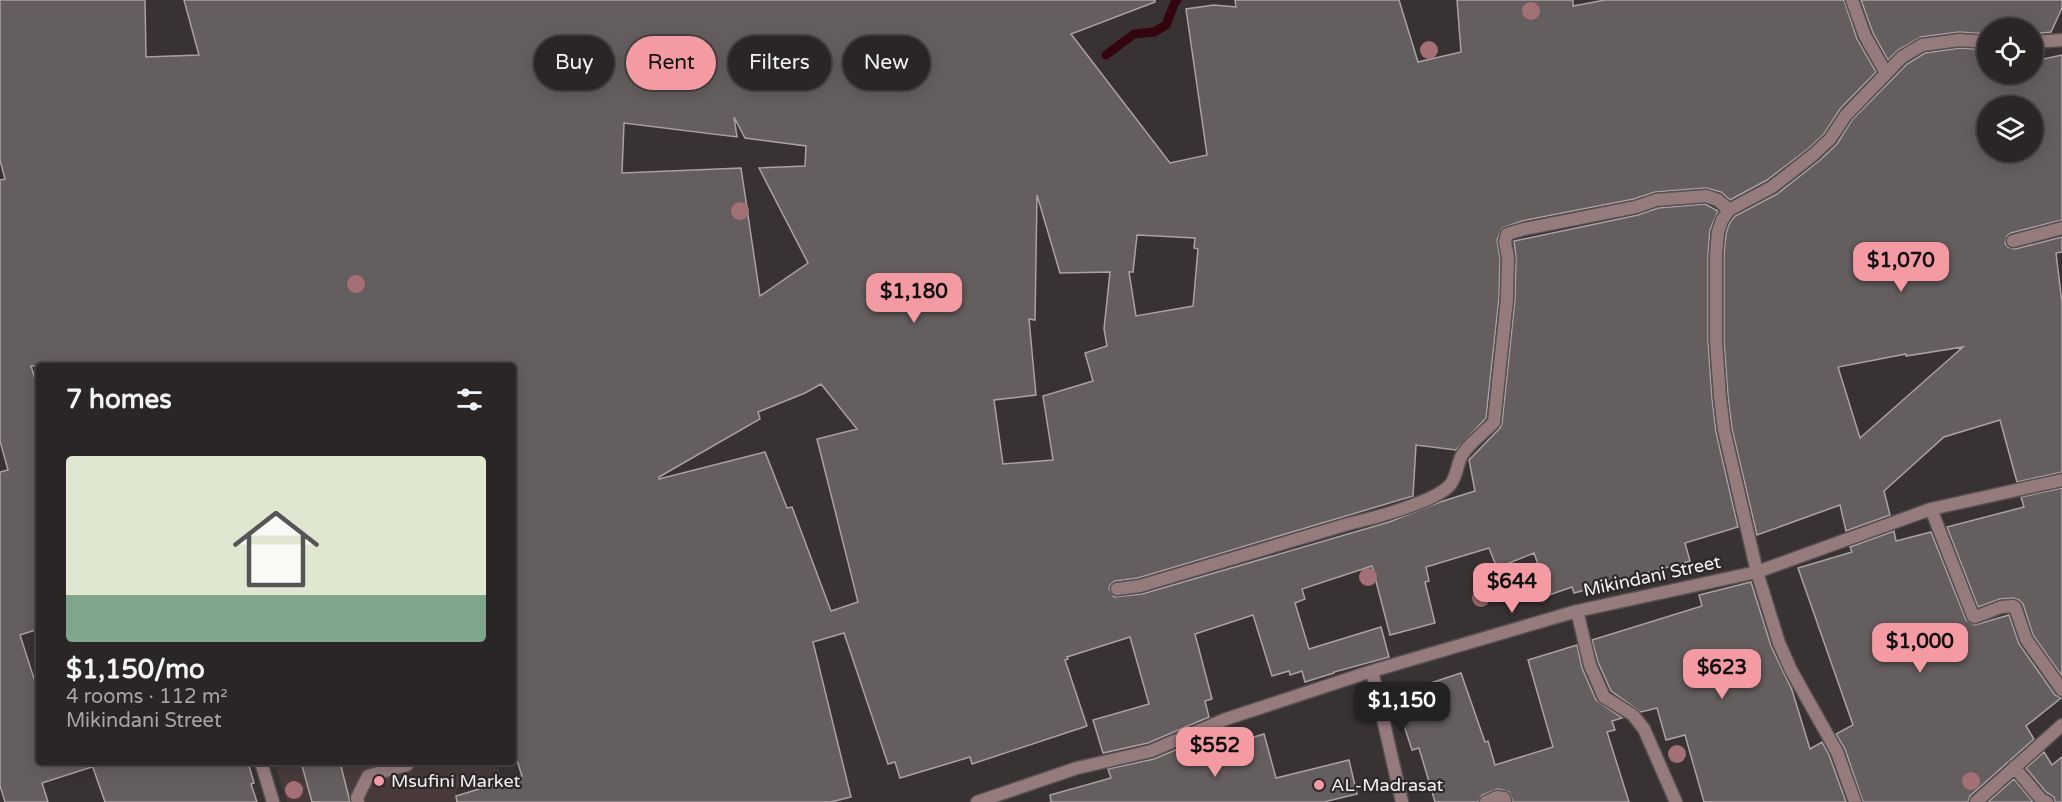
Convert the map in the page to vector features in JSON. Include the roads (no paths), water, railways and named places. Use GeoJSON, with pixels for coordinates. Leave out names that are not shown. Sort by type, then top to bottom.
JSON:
{"type":"FeatureCollection","features":[{"type":"Feature","properties":{"kind":"street"},"geometry":{"type":"LineString","coordinates":[[1852,0],[1866,36],[1886,73]]}},
{"type":"Feature","properties":{"kind":"street"},"geometry":{"type":"LineString","coordinates":[[1855,802],[1837,752],[1791,670],[1779,643],[1757,572],[1724,430],[1719,388],[1716,341],[1718,232],[1729,210],[1772,187],[1830,139],[1846,115],[1902,57],[1922,45],[1960,40],[1977,41]]}},
{"type":"Feature","properties":{"kind":"street"},"geometry":{"type":"LineString","coordinates":[[2043,41],[2062,40]]}},
{"type":"Feature","properties":{"kind":"street"},"geometry":{"type":"LineString","coordinates":[[1116,589],[1140,586],[1348,524],[1372,519],[1430,498],[1450,484],[1461,456],[1472,441],[1494,422],[1507,298],[1507,234],[1636,207],[1656,200],[1706,195],[1718,200],[1729,210]]}},
{"type":"Feature","properties":{"kind":"street"},"geometry":{"type":"LineString","coordinates":[[2013,241],[2062,228]]}},
{"type":"Feature","properties":{"kind":"street","name":"Mikindani Street"},"geometry":{"type":"LineString","coordinates":[[977,802],[1077,768],[1151,752],[1226,719],[1372,671],[1577,611],[1757,572],[1931,509],[2062,480]]}},
{"type":"Feature","properties":{"kind":"street"},"geometry":{"type":"LineString","coordinates":[[1931,509],[1973,615],[1975,617],[2001,607],[2015,607],[2026,639],[2062,690]]}},
{"type":"Feature","properties":{"kind":"street"},"geometry":{"type":"LineString","coordinates":[[1577,611],[1590,665],[1604,697],[1633,716],[1644,729],[1676,802]]}},
{"type":"Feature","properties":{"kind":"street"},"geometry":{"type":"LineString","coordinates":[[1372,671],[1402,802]]}},
{"type":"Feature","properties":{"kind":"street"},"geometry":{"type":"LineString","coordinates":[[1976,802],[2062,725]]}},
{"type":"Feature","properties":{"kind":"street"},"geometry":{"type":"LineString","coordinates":[[262,765],[273,802]]}},
{"type":"Feature","properties":{"kind":"street"},"geometry":{"type":"LineString","coordinates":[[358,802],[357,798],[368,776],[407,765]]}},
{"type":"Feature","properties":{"kind":"street"},"geometry":{"type":"LineString","coordinates":[[2014,767],[2041,799],[2047,802]]}},
{"type":"Feature","properties":{"kind":"street"},"geometry":{"type":"LineString","coordinates":[[1486,802],[1500,797],[1504,798],[1505,802]]}},
{"type":"Feature","properties":{"kind":"waterway"},"geometry":{"type":"LineString","coordinates":[[1106,55],[1134,34],[1154,32],[1166,25],[1177,0]]}},
{"type":"Feature","properties":{"kind":"place","name":"Msufini Market"},"geometry":{"type":"Point","coordinates":[379,781]}},
{"type":"Feature","properties":{"kind":"place","name":"AL-Madrasat"},"geometry":{"type":"Point","coordinates":[1319,785]}}]}
